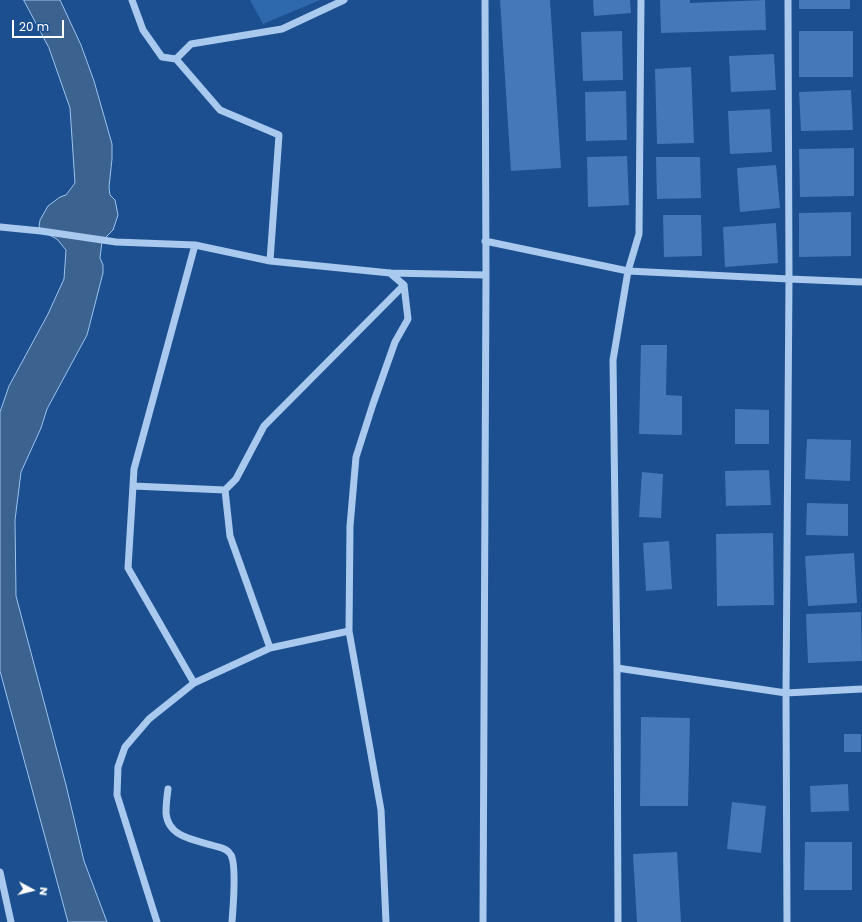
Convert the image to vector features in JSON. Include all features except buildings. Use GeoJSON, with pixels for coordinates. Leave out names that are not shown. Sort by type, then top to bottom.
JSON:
{"type":"FeatureCollection","features":[{"type":"Feature","properties":{"kind":"street"},"geometry":{"type":"LineString","coordinates":[[132,0],[143,30],[162,57],[176,58],[220,110],[279,135],[270,260]]}},
{"type":"Feature","properties":{"kind":"street"},"geometry":{"type":"LineString","coordinates":[[176,58],[191,44],[282,29],[344,0]]}},
{"type":"Feature","properties":{"kind":"street"},"geometry":{"type":"LineString","coordinates":[[483,922],[486,275],[485,0]]}},
{"type":"Feature","properties":{"kind":"street"},"geometry":{"type":"LineString","coordinates":[[618,922],[617,668],[613,360],[628,271],[639,234],[641,0]]}},
{"type":"Feature","properties":{"kind":"street"},"geometry":{"type":"LineString","coordinates":[[787,922],[786,693],[789,280],[788,0]]}},
{"type":"Feature","properties":{"kind":"street"},"geometry":{"type":"LineString","coordinates":[[0,227],[41,231],[116,242],[195,245],[270,260],[390,273],[486,275]]}},
{"type":"Feature","properties":{"kind":"street"},"geometry":{"type":"LineString","coordinates":[[486,242],[628,271],[789,280],[862,282]]}},
{"type":"Feature","properties":{"kind":"street"},"geometry":{"type":"LineString","coordinates":[[194,683],[128,568],[134,469],[195,245]]}},
{"type":"Feature","properties":{"kind":"street"},"geometry":{"type":"LineString","coordinates":[[386,922],[381,810],[349,631],[350,526],[356,458],[395,342],[408,318],[404,286],[390,273]]}},
{"type":"Feature","properties":{"kind":"street"},"geometry":{"type":"LineString","coordinates":[[133,486],[225,490],[236,479],[264,426],[404,286]]}},
{"type":"Feature","properties":{"kind":"street"},"geometry":{"type":"LineString","coordinates":[[225,490],[230,536],[270,648]]}},
{"type":"Feature","properties":{"kind":"street"},"geometry":{"type":"LineString","coordinates":[[157,922],[117,796],[118,767],[125,747],[148,719],[194,683],[270,648],[349,631]]}},
{"type":"Feature","properties":{"kind":"street"},"geometry":{"type":"LineString","coordinates":[[617,668],[786,693],[862,689]]}},
{"type":"Feature","properties":{"kind":"street"},"geometry":{"type":"LineString","coordinates":[[168,788],[166,813],[168,824],[176,833],[187,838],[224,849],[231,854],[234,869],[232,922]]}},
{"type":"Feature","properties":{"kind":"street"},"geometry":{"type":"LineString","coordinates":[[0,872],[12,922]]}},
{"type":"Feature","properties":{"kind":"shaded area"},"geometry":{"type":"Polygon","coordinates":[[[24,0],[60,0],[81,45],[94,81],[112,144],[109,187],[110,195],[115,200],[118,215],[113,230],[102,241],[100,258],[103,265],[103,273],[87,335],[47,409],[41,428],[21,472],[15,520],[16,596],[66,785],[84,861],[107,922],[68,922],[0,671],[0,412],[9,386],[48,314],[64,279],[66,250],[57,239],[45,233],[39,227],[40,220],[48,206],[60,197],[66,195],[75,183],[70,108],[49,48],[24,0]]]}},
{"type":"Feature","properties":{"kind":"shaded area"},"geometry":{"type":"Polygon","coordinates":[[[250,0],[320,0],[263,24],[250,0]]]}}]}
